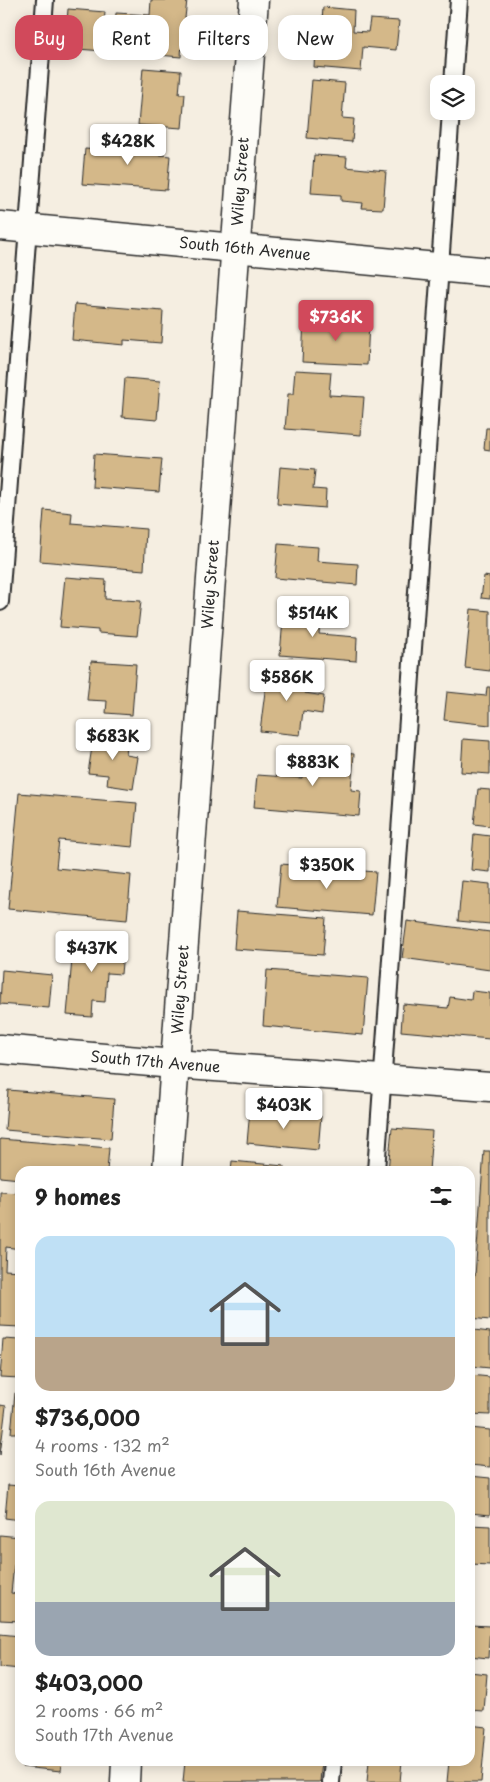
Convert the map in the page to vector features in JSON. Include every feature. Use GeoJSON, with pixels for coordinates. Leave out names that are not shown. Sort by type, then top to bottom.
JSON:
{"type":"FeatureCollection","features":[{"type":"Feature","properties":{"kind":"street","name":"Wiley Street"},"geometry":{"type":"LineString","coordinates":[[167,1166],[254,0]]}},
{"type":"Feature","properties":{"kind":"street","name":"South 16th Avenue"},"geometry":{"type":"LineString","coordinates":[[0,226],[490,272]]}},
{"type":"Feature","properties":{"kind":"street","name":"South 17th Avenue"},"geometry":{"type":"LineString","coordinates":[[0,1049],[174,1064],[490,1087]]}},
{"type":"Feature","properties":{"kind":"street"},"geometry":{"type":"LineString","coordinates":[[125,1782],[126,1766]]}},
{"type":"Feature","properties":{"kind":"lane"},"geometry":{"type":"LineString","coordinates":[[0,602],[45,0]]}},
{"type":"Feature","properties":{"kind":"lane"},"geometry":{"type":"LineString","coordinates":[[454,75],[459,0]]}},
{"type":"Feature","properties":{"kind":"lane"},"geometry":{"type":"LineString","coordinates":[[376,1166],[450,120]]}},
{"type":"Feature","properties":{"kind":"lane"},"geometry":{"type":"LineString","coordinates":[[332,1782],[333,1766]]}},
{"type":"Feature","properties":{"kind":"building"},"geometry":{"type":"Polygon","coordinates":[[[151,0],[187,0],[185,15],[179,15],[179,57],[169,56],[169,15],[150,15],[151,0]]]}},
{"type":"Feature","properties":{"kind":"building"},"geometry":{"type":"Polygon","coordinates":[[[323,7],[354,10],[353,31],[368,32],[370,19],[399,21],[396,50],[363,47],[361,71],[314,67],[314,60],[352,60],[352,15],[322,15],[323,7]]]}},
{"type":"Feature","properties":{"kind":"building"},"geometry":{"type":"Polygon","coordinates":[[[68,9],[105,12],[105,15],[93,15],[93,50],[83,49],[83,15],[68,15],[68,9]]]}},
{"type":"Feature","properties":{"kind":"building"},"geometry":{"type":"Polygon","coordinates":[[[116,13],[150,15],[116,15],[116,13]]]}},
{"type":"Feature","properties":{"kind":"building"},"geometry":{"type":"Polygon","coordinates":[[[143,68],[181,71],[179,94],[185,94],[182,128],[138,125],[143,68]]]}},
{"type":"Feature","properties":{"kind":"building"},"geometry":{"type":"Polygon","coordinates":[[[312,80],[345,83],[342,118],[354,119],[352,142],[307,138],[312,80]]]}},
{"type":"Feature","properties":{"kind":"building"},"geometry":{"type":"Polygon","coordinates":[[[126,134],[153,136],[152,154],[170,156],[167,190],[82,184],[85,149],[125,152],[126,134]]]}},
{"type":"Feature","properties":{"kind":"building"},"geometry":{"type":"Polygon","coordinates":[[[314,155],[347,157],[346,167],[386,171],[383,209],[362,208],[363,203],[341,201],[341,195],[311,193],[314,155]]]}},
{"type":"Feature","properties":{"kind":"building"},"geometry":{"type":"Polygon","coordinates":[[[75,304],[163,311],[161,343],[124,340],[124,345],[72,340],[75,304]]]}},
{"type":"Feature","properties":{"kind":"building"},"geometry":{"type":"Polygon","coordinates":[[[304,319],[369,322],[367,365],[302,362],[304,319]]]}},
{"type":"Feature","properties":{"kind":"building"},"geometry":{"type":"Polygon","coordinates":[[[295,370],[331,372],[329,395],[364,397],[361,435],[285,429],[288,394],[293,394],[295,370]]]}},
{"type":"Feature","properties":{"kind":"building"},"geometry":{"type":"Polygon","coordinates":[[[125,378],[160,381],[157,420],[122,417],[125,378]]]}},
{"type":"Feature","properties":{"kind":"building"},"geometry":{"type":"Polygon","coordinates":[[[486,428],[490,428],[490,450],[484,449],[486,428]]]}},
{"type":"Feature","properties":{"kind":"building"},"geometry":{"type":"Polygon","coordinates":[[[94,454],[162,459],[159,492],[92,487],[94,454]]]}},
{"type":"Feature","properties":{"kind":"building"},"geometry":{"type":"Polygon","coordinates":[[[280,467],[315,470],[313,489],[326,490],[325,508],[277,504],[280,467]]]}},
{"type":"Feature","properties":{"kind":"building"},"geometry":{"type":"Polygon","coordinates":[[[44,510],[72,513],[71,523],[146,529],[144,570],[40,561],[44,510]]]}},
{"type":"Feature","properties":{"kind":"building"},"geometry":{"type":"Polygon","coordinates":[[[278,544],[318,547],[317,561],[358,564],[357,585],[275,578],[278,544]]]}},
{"type":"Feature","properties":{"kind":"building"},"geometry":{"type":"Polygon","coordinates":[[[484,576],[490,577],[490,599],[481,598],[484,576]]]}},
{"type":"Feature","properties":{"kind":"building"},"geometry":{"type":"Polygon","coordinates":[[[65,577],[106,580],[105,599],[141,601],[137,636],[98,633],[98,630],[60,627],[65,577]]]}},
{"type":"Feature","properties":{"kind":"building"},"geometry":{"type":"Polygon","coordinates":[[[284,608],[321,611],[319,634],[357,637],[356,661],[280,655],[284,608]]]}},
{"type":"Feature","properties":{"kind":"building"},"geometry":{"type":"Polygon","coordinates":[[[471,609],[490,611],[490,671],[465,668],[471,609]]]}},
{"type":"Feature","properties":{"kind":"building"},"geometry":{"type":"Polygon","coordinates":[[[91,661],[136,664],[132,715],[106,713],[107,701],[87,700],[91,661]]]}},
{"type":"Feature","properties":{"kind":"building"},"geometry":{"type":"Polygon","coordinates":[[[268,668],[307,673],[305,693],[324,696],[322,714],[303,711],[300,735],[260,731],[268,668]]]}},
{"type":"Feature","properties":{"kind":"building"},"geometry":{"type":"Polygon","coordinates":[[[487,687],[490,687],[490,725],[444,720],[447,692],[486,696],[487,687]]]}},
{"type":"Feature","properties":{"kind":"building"},"geometry":{"type":"Polygon","coordinates":[[[94,734],[128,738],[126,755],[138,757],[133,789],[107,785],[108,775],[88,773],[94,734]]]}},
{"type":"Feature","properties":{"kind":"building"},"geometry":{"type":"Polygon","coordinates":[[[463,739],[490,741],[490,774],[461,772],[463,739]]]}},
{"type":"Feature","properties":{"kind":"building"},"geometry":{"type":"Polygon","coordinates":[[[304,749],[354,754],[351,790],[361,791],[359,816],[254,807],[257,775],[302,778],[304,749]]]}},
{"type":"Feature","properties":{"kind":"building"},"geometry":{"type":"Polygon","coordinates":[[[478,789],[490,790],[490,826],[474,824],[478,789]]]}},
{"type":"Feature","properties":{"kind":"building"},"geometry":{"type":"Polygon","coordinates":[[[19,793],[137,803],[133,847],[59,840],[56,868],[131,875],[127,920],[8,909],[19,793]]]}},
{"type":"Feature","properties":{"kind":"building"},"geometry":{"type":"Polygon","coordinates":[[[474,834],[490,836],[490,872],[471,870],[474,834]]]}},
{"type":"Feature","properties":{"kind":"building"},"geometry":{"type":"Polygon","coordinates":[[[281,864],[376,872],[372,915],[277,907],[281,864]]]}},
{"type":"Feature","properties":{"kind":"building"},"geometry":{"type":"Polygon","coordinates":[[[462,881],[490,884],[490,924],[458,921],[462,881]]]}},
{"type":"Feature","properties":{"kind":"building"},"geometry":{"type":"Polygon","coordinates":[[[237,911],[326,918],[323,955],[234,949],[237,911]]]}},
{"type":"Feature","properties":{"kind":"building"},"geometry":{"type":"Polygon","coordinates":[[[407,921],[490,932],[490,970],[402,958],[407,921]]]}},
{"type":"Feature","properties":{"kind":"building"},"geometry":{"type":"Polygon","coordinates":[[[74,937],[124,941],[121,974],[107,973],[105,1002],[93,1001],[92,1017],[67,1015],[74,937]]]}},
{"type":"Feature","properties":{"kind":"building"},"geometry":{"type":"Polygon","coordinates":[[[2,970],[52,975],[49,1008],[0,1004],[2,970]]]}},
{"type":"Feature","properties":{"kind":"building"},"geometry":{"type":"Polygon","coordinates":[[[267,970],[368,978],[363,1035],[263,1026],[267,970]]]}},
{"type":"Feature","properties":{"kind":"building"},"geometry":{"type":"Polygon","coordinates":[[[472,991],[490,993],[490,1039],[401,1031],[403,1004],[448,1008],[450,997],[471,1000],[472,991]]]}},
{"type":"Feature","properties":{"kind":"building"},"geometry":{"type":"Polygon","coordinates":[[[8,1090],[114,1099],[111,1139],[5,1130],[8,1090]]]}},
{"type":"Feature","properties":{"kind":"building"},"geometry":{"type":"Polygon","coordinates":[[[250,1110],[321,1116],[318,1150],[247,1143],[250,1110]]]}},
{"type":"Feature","properties":{"kind":"building"},"geometry":{"type":"Polygon","coordinates":[[[392,1128],[432,1131],[429,1166],[388,1166],[392,1128]]]}},
{"type":"Feature","properties":{"kind":"building"},"geometry":{"type":"Polygon","coordinates":[[[0,1139],[109,1148],[107,1166],[15,1166],[15,1178],[0,1177],[0,1139]]]}},
{"type":"Feature","properties":{"kind":"building"},"geometry":{"type":"Polygon","coordinates":[[[484,1151],[490,1151],[490,1320],[475,1318],[475,1276],[484,1151]]]}},
{"type":"Feature","properties":{"kind":"building"},"geometry":{"type":"Polygon","coordinates":[[[232,1161],[284,1166],[232,1166],[232,1161]]]}},
{"type":"Feature","properties":{"kind":"building"},"geometry":{"type":"Polygon","coordinates":[[[0,1192],[15,1193],[15,1248],[6,1247],[5,1270],[15,1271],[15,1327],[0,1326],[0,1192]]]}},
{"type":"Feature","properties":{"kind":"building"},"geometry":{"type":"Polygon","coordinates":[[[475,1330],[490,1332],[490,1368],[475,1366],[475,1330]]]}},
{"type":"Feature","properties":{"kind":"building"},"geometry":{"type":"Polygon","coordinates":[[[3,1339],[15,1340],[15,1378],[0,1377],[3,1339]]]}},
{"type":"Feature","properties":{"kind":"building"},"geometry":{"type":"Polygon","coordinates":[[[475,1376],[490,1377],[490,1415],[475,1414],[475,1376]]]}},
{"type":"Feature","properties":{"kind":"building"},"geometry":{"type":"Polygon","coordinates":[[[15,1393],[15,1433],[11,1433],[15,1393]]]}},
{"type":"Feature","properties":{"kind":"building"},"geometry":{"type":"Polygon","coordinates":[[[0,1405],[6,1406],[0,1455],[0,1405]]]}},
{"type":"Feature","properties":{"kind":"building"},"geometry":{"type":"Polygon","coordinates":[[[475,1428],[490,1430],[490,1467],[475,1466],[475,1428]]]}},
{"type":"Feature","properties":{"kind":"building"},"geometry":{"type":"Polygon","coordinates":[[[475,1476],[490,1478],[490,1515],[475,1514],[475,1476]]]}},
{"type":"Feature","properties":{"kind":"building"},"geometry":{"type":"Polygon","coordinates":[[[8,1485],[15,1486],[15,1519],[5,1518],[8,1485]]]}},
{"type":"Feature","properties":{"kind":"building"},"geometry":{"type":"Polygon","coordinates":[[[475,1525],[490,1526],[490,1565],[475,1564],[475,1525]]]}},
{"type":"Feature","properties":{"kind":"building"},"geometry":{"type":"Polygon","coordinates":[[[0,1535],[15,1536],[15,1565],[11,1593],[15,1593],[15,1621],[0,1620],[0,1535]]]}},
{"type":"Feature","properties":{"kind":"building"},"geometry":{"type":"Polygon","coordinates":[[[475,1625],[490,1626],[488,1658],[475,1657],[475,1625]]]}},
{"type":"Feature","properties":{"kind":"building"},"geometry":{"type":"Polygon","coordinates":[[[0,1634],[15,1636],[15,1668],[0,1667],[0,1634]]]}},
{"type":"Feature","properties":{"kind":"building"},"geometry":{"type":"Polygon","coordinates":[[[475,1673],[487,1674],[484,1711],[475,1710],[475,1673]]]}},
{"type":"Feature","properties":{"kind":"building"},"geometry":{"type":"Polygon","coordinates":[[[475,1726],[486,1727],[481,1782],[447,1782],[449,1766],[475,1766],[475,1726]]]}},
{"type":"Feature","properties":{"kind":"building"},"geometry":{"type":"Polygon","coordinates":[[[22,1766],[62,1766],[61,1771],[22,1766]]]}},
{"type":"Feature","properties":{"kind":"building"},"geometry":{"type":"Polygon","coordinates":[[[185,1766],[322,1766],[320,1782],[183,1782],[185,1766]]]}},
{"type":"Feature","properties":{"kind":"building"},"geometry":{"type":"Polygon","coordinates":[[[369,1766],[402,1766],[400,1782],[367,1782],[369,1766]]]}}]}
